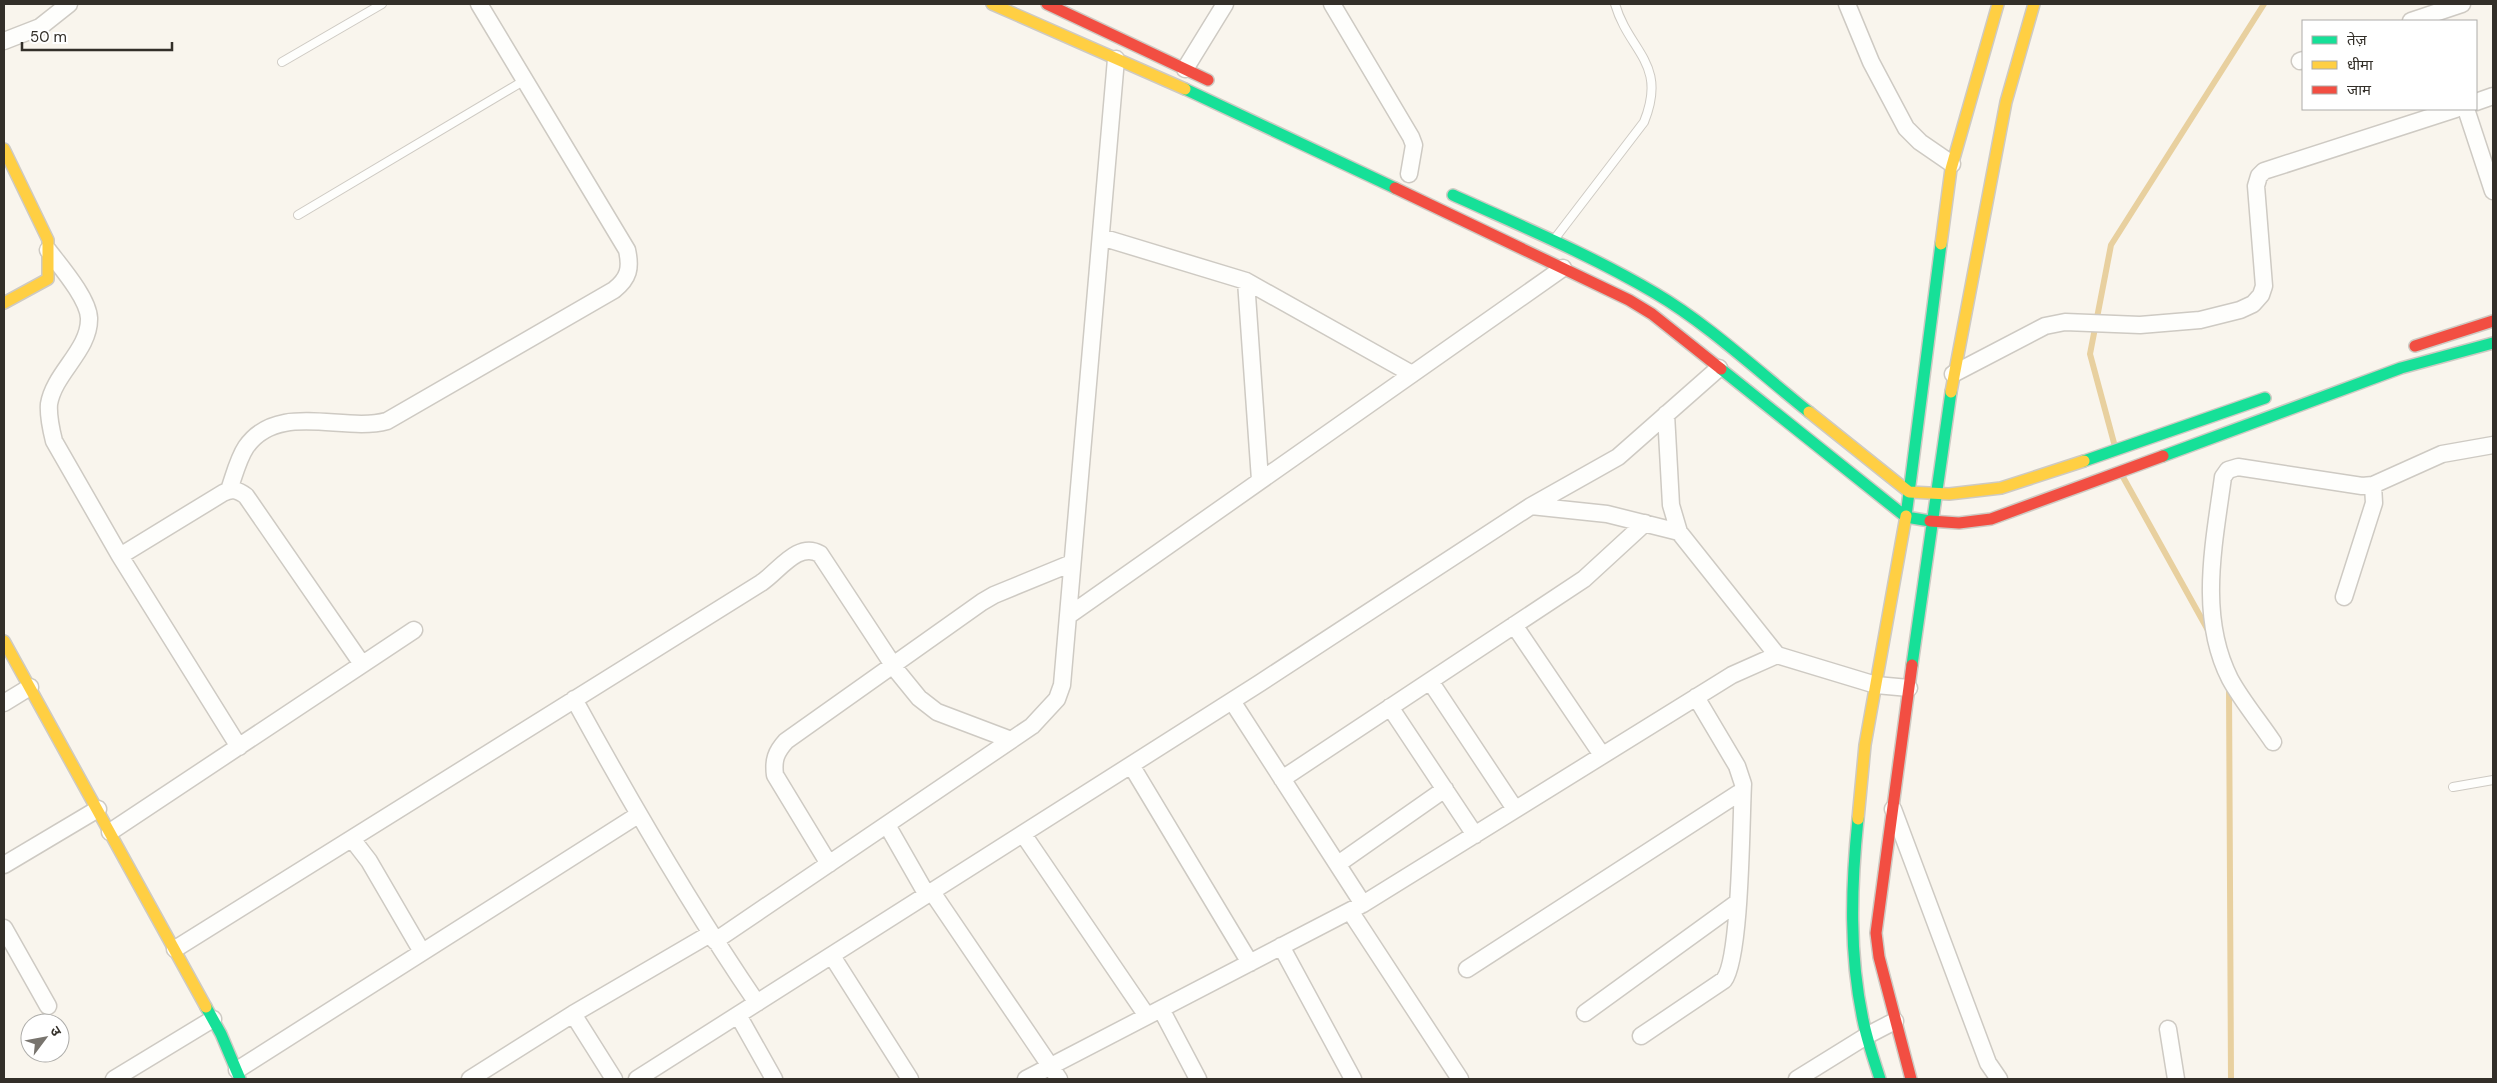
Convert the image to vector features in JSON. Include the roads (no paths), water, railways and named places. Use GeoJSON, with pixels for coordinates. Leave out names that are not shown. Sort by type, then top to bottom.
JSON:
{"type":"FeatureCollection","features":[{"type":"Feature","properties":{"kind":"main road"},"geometry":{"type":"LineString","coordinates":[[992,4],[1227,108],[1641,306],[1906,517],[1932,523],[1976,522],[1990,519],[2401,368],[2493,343]]}},
{"type":"Feature","properties":{"kind":"main road"},"geometry":{"type":"LineString","coordinates":[[1047,4],[1221,86]]}},
{"type":"Feature","properties":{"kind":"main road"},"geometry":{"type":"LineString","coordinates":[[1880,1079],[1868,1035],[1853,950],[1852,880],[1865,745],[1906,517],[1952,164],[1998,4]]}},
{"type":"Feature","properties":{"kind":"main road"},"geometry":{"type":"LineString","coordinates":[[1911,1079],[1879,957],[1876,933],[1953,374],[2006,102],[2034,4]]}},
{"type":"Feature","properties":{"kind":"main road"},"geometry":{"type":"LineString","coordinates":[[4,149],[48,240],[48,279],[4,304]]}},
{"type":"Feature","properties":{"kind":"main road"},"geometry":{"type":"LineString","coordinates":[[1445,191],[1656,293],[1697,322],[1909,492],[1936,495],[1982,492],[2014,485],[2276,394]]}},
{"type":"Feature","properties":{"kind":"main road"},"geometry":{"type":"LineString","coordinates":[[2405,349],[2493,321]]}},
{"type":"Feature","properties":{"kind":"main road"},"geometry":{"type":"LineString","coordinates":[[1792,426],[1805,409]]}},
{"type":"Feature","properties":{"kind":"main road"},"geometry":{"type":"LineString","coordinates":[[4,641],[213,1019],[238,1075]]}},
{"type":"Feature","properties":{"kind":"street"},"geometry":{"type":"LineString","coordinates":[[4,41],[40,27],[69,4]]}},
{"type":"Feature","properties":{"kind":"street"},"geometry":{"type":"LineString","coordinates":[[229,490],[246,448],[269,427],[285,422],[369,425],[388,421],[614,290],[624,280],[630,264],[627,250],[479,4]]}},
{"type":"Feature","properties":{"kind":"street"},"geometry":{"type":"LineString","coordinates":[[1185,69],[1226,4]]}},
{"type":"Feature","properties":{"kind":"street"},"geometry":{"type":"LineString","coordinates":[[1332,4],[1411,137],[1414,145],[1409,174]]}},
{"type":"Feature","properties":{"kind":"street"},"geometry":{"type":"LineString","coordinates":[[1846,4],[1871,62],[1906,128],[1920,142],[1952,164]]}},
{"type":"Feature","properties":{"kind":"street"},"geometry":{"type":"LineString","coordinates":[[2414,20],[2462,4]]}},
{"type":"Feature","properties":{"kind":"street"},"geometry":{"type":"LineString","coordinates":[[470,1079],[573,1014],[712,938],[829,864],[1032,726],[1057,699],[1062,685],[1116,59]]}},
{"type":"Feature","properties":{"kind":"street"},"geometry":{"type":"LineString","coordinates":[[2477,102],[2493,96]]}},
{"type":"Feature","properties":{"kind":"street"},"geometry":{"type":"LineString","coordinates":[[1953,374],[2045,326],[2065,322],[2140,325],[2200,320],[2240,310],[2253,304],[2261,295],[2264,286],[2256,186],[2259,176],[2264,171],[2453,110]]}},
{"type":"Feature","properties":{"kind":"street"},"geometry":{"type":"LineString","coordinates":[[2466,110],[2493,190]]}},
{"type":"Feature","properties":{"kind":"street"},"geometry":{"type":"LineString","coordinates":[[1101,237],[1246,281],[1412,374]]}},
{"type":"Feature","properties":{"kind":"street"},"geometry":{"type":"LineString","coordinates":[[48,250],[78,293],[89,317],[87,333],[55,386],[50,403],[49,421],[54,441],[120,556],[239,746]]}},
{"type":"Feature","properties":{"kind":"street"},"geometry":{"type":"LineString","coordinates":[[1068,616],[1563,268]]}},
{"type":"Feature","properties":{"kind":"street"},"geometry":{"type":"LineString","coordinates":[[1246,281],[1260,480]]}},
{"type":"Feature","properties":{"kind":"street"},"geometry":{"type":"LineString","coordinates":[[637,1079],[1232,701],[1531,506],[1618,457],[1719,368]]}},
{"type":"Feature","properties":{"kind":"street"},"geometry":{"type":"LineString","coordinates":[[1666,414],[1671,505],[1679,532],[1777,655],[1876,684],[1909,688]]}},
{"type":"Feature","properties":{"kind":"street"},"geometry":{"type":"LineString","coordinates":[[2273,742],[2231,680],[2220,655],[2209,586],[2223,477],[2228,470],[2238,467],[2362,486],[2374,485],[2442,454],[2493,445]]}},
{"type":"Feature","properties":{"kind":"street"},"geometry":{"type":"LineString","coordinates":[[2344,597],[2372,510],[2374,485]]}},
{"type":"Feature","properties":{"kind":"street"},"geometry":{"type":"LineString","coordinates":[[120,556],[229,490],[238,490],[246,496],[362,664]]}},
{"type":"Feature","properties":{"kind":"street"},"geometry":{"type":"LineString","coordinates":[[1531,506],[1607,514],[1679,532]]}},
{"type":"Feature","properties":{"kind":"street"},"geometry":{"type":"LineString","coordinates":[[1282,779],[1584,579],[1645,523]]}},
{"type":"Feature","properties":{"kind":"street"},"geometry":{"type":"LineString","coordinates":[[175,949],[770,577],[797,554],[805,550],[813,550],[820,554],[893,665],[919,698],[937,712],[1011,740]]}},
{"type":"Feature","properties":{"kind":"street"},"geometry":{"type":"LineString","coordinates":[[829,864],[776,775],[773,763],[778,750],[786,742],[893,665],[994,595],[1072,563]]}},
{"type":"Feature","properties":{"kind":"street"},"geometry":{"type":"LineString","coordinates":[[1514,625],[1602,756]]}},
{"type":"Feature","properties":{"kind":"street"},"geometry":{"type":"LineString","coordinates":[[110,832],[414,630]]}},
{"type":"Feature","properties":{"kind":"street"},"geometry":{"type":"LineString","coordinates":[[1026,1079],[1055,1073],[1154,1013],[1357,907],[1732,675],[1777,655]]}},
{"type":"Feature","properties":{"kind":"street"},"geometry":{"type":"LineString","coordinates":[[1430,681],[1515,809]]}},
{"type":"Feature","properties":{"kind":"street"},"geometry":{"type":"LineString","coordinates":[[4,703],[30,687]]}},
{"type":"Feature","properties":{"kind":"street"},"geometry":{"type":"LineString","coordinates":[[1641,1036],[1724,980],[1728,975],[1738,902],[1743,784],[1737,766],[1696,697]]}},
{"type":"Feature","properties":{"kind":"street"},"geometry":{"type":"LineString","coordinates":[[574,700],[638,815],[712,938],[756,1003]]}},
{"type":"Feature","properties":{"kind":"street"},"geometry":{"type":"LineString","coordinates":[[1232,701],[1338,864],[1357,907],[1460,1079]]}},
{"type":"Feature","properties":{"kind":"street"},"geometry":{"type":"LineString","coordinates":[[1390,707],[1475,835]]}},
{"type":"Feature","properties":{"kind":"street"},"geometry":{"type":"LineString","coordinates":[[1131,765],[1250,963]]}},
{"type":"Feature","properties":{"kind":"street"},"geometry":{"type":"LineString","coordinates":[[1338,864],[1445,790]]}},
{"type":"Feature","properties":{"kind":"street"},"geometry":{"type":"LineString","coordinates":[[1466,969],[1742,791]]}},
{"type":"Feature","properties":{"kind":"street"},"geometry":{"type":"LineString","coordinates":[[1892,807],[1988,1063],[1999,1079]]}},
{"type":"Feature","properties":{"kind":"street"},"geometry":{"type":"LineString","coordinates":[[4,865],[98,809]]}},
{"type":"Feature","properties":{"kind":"street"},"geometry":{"type":"LineString","coordinates":[[238,1075],[422,952],[638,815]]}},
{"type":"Feature","properties":{"kind":"street"},"geometry":{"type":"LineString","coordinates":[[887,825],[929,893],[1055,1073]]}},
{"type":"Feature","properties":{"kind":"street"},"geometry":{"type":"LineString","coordinates":[[1023,834],[1154,1013],[1198,1079]]}},
{"type":"Feature","properties":{"kind":"street"},"geometry":{"type":"LineString","coordinates":[[352,838],[369,861],[422,952]]}},
{"type":"Feature","properties":{"kind":"street"},"geometry":{"type":"LineString","coordinates":[[1585,1013],[1738,902]]}},
{"type":"Feature","properties":{"kind":"street"},"geometry":{"type":"LineString","coordinates":[[4,928],[48,1006]]}},
{"type":"Feature","properties":{"kind":"street"},"geometry":{"type":"LineString","coordinates":[[1281,946],[1353,1079]]}},
{"type":"Feature","properties":{"kind":"street"},"geometry":{"type":"LineString","coordinates":[[832,956],[910,1079]]}},
{"type":"Feature","properties":{"kind":"street"},"geometry":{"type":"LineString","coordinates":[[573,1014],[614,1079]]}},
{"type":"Feature","properties":{"kind":"street"},"geometry":{"type":"LineString","coordinates":[[738,1015],[774,1079]]}},
{"type":"Feature","properties":{"kind":"street"},"geometry":{"type":"LineString","coordinates":[[114,1079],[213,1019]]}},
{"type":"Feature","properties":{"kind":"street"},"geometry":{"type":"LineString","coordinates":[[1797,1079],[1868,1035],[1895,1021]]}},
{"type":"Feature","properties":{"kind":"street"},"geometry":{"type":"LineString","coordinates":[[2168,1030],[2176,1079]]}},
{"type":"Feature","properties":{"kind":"lane"},"geometry":{"type":"LineString","coordinates":[[282,62],[382,4]]}},
{"type":"Feature","properties":{"kind":"lane"},"geometry":{"type":"LineString","coordinates":[[1553,242],[1644,122],[1651,105],[1652,84],[1645,60],[1615,4]]}},
{"type":"Feature","properties":{"kind":"lane"},"geometry":{"type":"LineString","coordinates":[[298,215],[525,80]]}},
{"type":"Feature","properties":{"kind":"lane"},"geometry":{"type":"LineString","coordinates":[[2454,787],[2493,780]]}},
{"type":"Feature","properties":{"kind":"waterway"},"geometry":{"type":"LineString","coordinates":[[2114,443],[2090,354],[2111,245],[2264,4]]}},
{"type":"Feature","properties":{"kind":"waterway"},"geometry":{"type":"LineString","coordinates":[[2123,477],[2209,632]]}},
{"type":"Feature","properties":{"kind":"waterway"},"geometry":{"type":"LineString","coordinates":[[2229,687],[2231,1079]]}}]}
